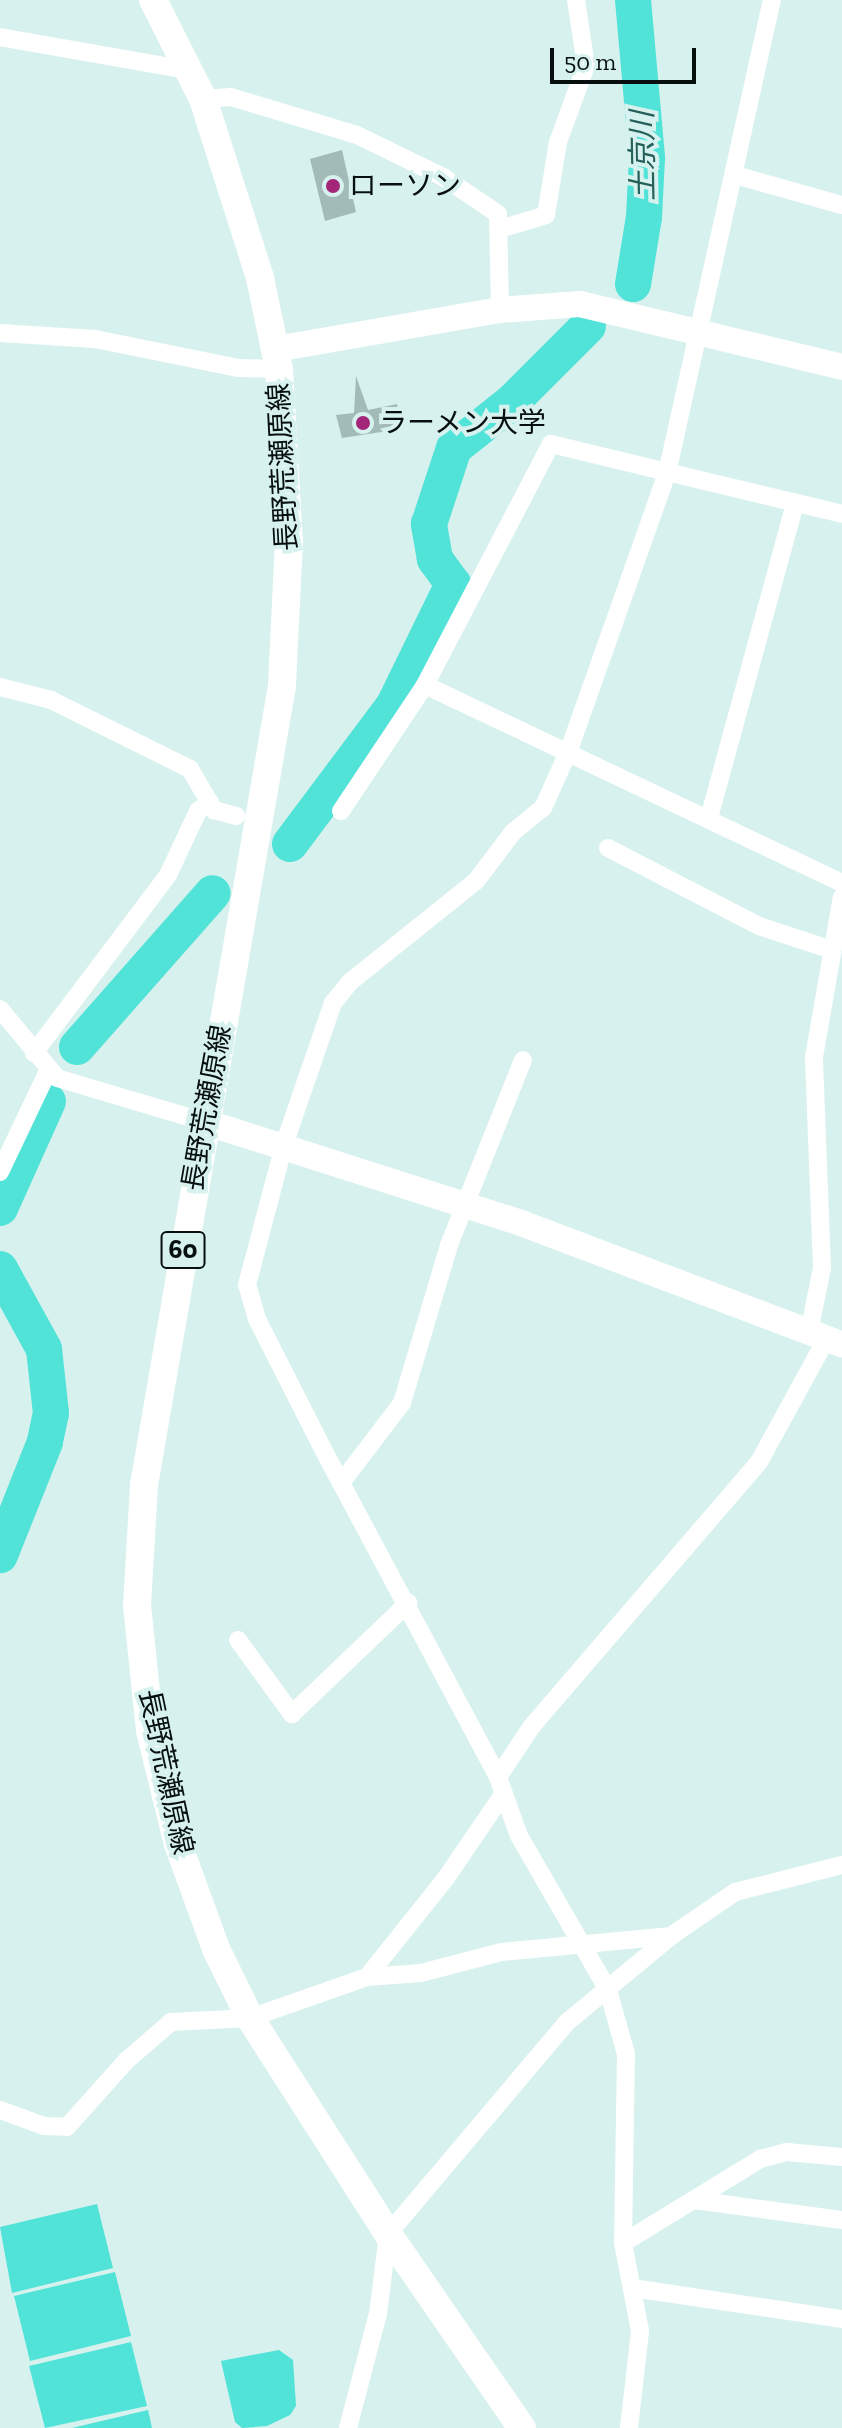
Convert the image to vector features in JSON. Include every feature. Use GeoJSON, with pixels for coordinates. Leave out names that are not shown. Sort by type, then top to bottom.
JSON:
{"type":"FeatureCollection","features":[{"type":"Feature","properties":{"kind":"main road","name":"長野荒瀬原線"},"geometry":{"type":"LineString","coordinates":[[153,0],[203,99],[241,211],[277,359],[289,541],[282,686],[144,1485],[137,1605],[150,1731],[178,1844],[216,1949],[250,2018],[388,2234],[522,2428]]}},
{"type":"Feature","properties":{"kind":"street"},"geometry":{"type":"LineString","coordinates":[[500,229],[546,215],[558,142],[586,66],[576,0]]}},
{"type":"Feature","properties":{"kind":"street"},"geometry":{"type":"LineString","coordinates":[[629,2428],[640,2331],[623,2243],[626,2054],[608,1990],[502,1796],[498,1777],[257,1319],[247,1285],[284,1145],[333,1003],[350,982],[476,881],[513,832],[543,808],[569,750],[667,473],[702,332],[772,0]]}},
{"type":"Feature","properties":{"kind":"street"},"geometry":{"type":"LineString","coordinates":[[0,37],[188,70]]}},
{"type":"Feature","properties":{"kind":"street"},"geometry":{"type":"LineString","coordinates":[[203,99],[231,97],[357,135],[443,177],[498,214],[500,310]]}},
{"type":"Feature","properties":{"kind":"street"},"geometry":{"type":"LineString","coordinates":[[735,175],[842,205]]}},
{"type":"Feature","properties":{"kind":"street"},"geometry":{"type":"LineString","coordinates":[[0,333],[95,339],[239,368],[500,310],[580,304],[842,367]]}},
{"type":"Feature","properties":{"kind":"street"},"geometry":{"type":"LineString","coordinates":[[341,811],[425,685],[551,444],[842,514]]}},
{"type":"Feature","properties":{"kind":"street"},"geometry":{"type":"LineString","coordinates":[[709,818],[795,503]]}},
{"type":"Feature","properties":{"kind":"street"},"geometry":{"type":"LineString","coordinates":[[425,685],[569,750],[842,883]]}},
{"type":"Feature","properties":{"kind":"street"},"geometry":{"type":"LineString","coordinates":[[0,687],[51,700],[190,769],[214,810],[236,816]]}},
{"type":"Feature","properties":{"kind":"street"},"geometry":{"type":"LineString","coordinates":[[34,1053],[168,875],[198,811],[210,802]]}},
{"type":"Feature","properties":{"kind":"street"},"geometry":{"type":"LineString","coordinates":[[608,848],[759,926],[829,949]]}},
{"type":"Feature","properties":{"kind":"street"},"geometry":{"type":"LineString","coordinates":[[498,1777],[532,1726],[759,1462],[826,1338],[814,1057],[829,949],[842,897]]}},
{"type":"Feature","properties":{"kind":"street"},"geometry":{"type":"LineString","coordinates":[[0,1009],[57,1078],[284,1145],[467,1205],[826,1338]]}},
{"type":"Feature","properties":{"kind":"street"},"geometry":{"type":"LineString","coordinates":[[341,1483],[402,1403],[467,1205],[523,1060]]}},
{"type":"Feature","properties":{"kind":"street"},"geometry":{"type":"LineString","coordinates":[[0,1172],[49,1069]]}},
{"type":"Feature","properties":{"kind":"street"},"geometry":{"type":"LineString","coordinates":[[238,1640],[292,1714],[408,1603]]}},
{"type":"Feature","properties":{"kind":"street"},"geometry":{"type":"LineString","coordinates":[[367,1977],[446,1878],[502,1796]]}},
{"type":"Feature","properties":{"kind":"street"},"geometry":{"type":"LineString","coordinates":[[348,2428],[378,2314],[388,2234],[566,2023],[671,1936],[735,1892],[842,1865]]}},
{"type":"Feature","properties":{"kind":"street"},"geometry":{"type":"LineString","coordinates":[[0,2110],[44,2126],[67,2127],[126,2061],[171,2022],[250,2018],[367,1977],[421,1973],[501,1952],[671,1936]]}},
{"type":"Feature","properties":{"kind":"street"},"geometry":{"type":"LineString","coordinates":[[623,2243],[760,2159],[787,2152],[842,2157]]}},
{"type":"Feature","properties":{"kind":"street"},"geometry":{"type":"LineString","coordinates":[[694,2200],[842,2220]]}},
{"type":"Feature","properties":{"kind":"street"},"geometry":{"type":"LineString","coordinates":[[632,2288],[842,2319]]}},
{"type":"Feature","properties":{"kind":"water"},"geometry":{"type":"Polygon","coordinates":[[[97,2204],[113,2268],[12,2293],[0,2227],[97,2204]]]}},
{"type":"Feature","properties":{"kind":"water"},"geometry":{"type":"Polygon","coordinates":[[[115,2272],[131,2336],[30,2361],[14,2296],[115,2272]]]}},
{"type":"Feature","properties":{"kind":"water"},"geometry":{"type":"Polygon","coordinates":[[[131,2342],[147,2406],[45,2428],[29,2366],[131,2342]]]}},
{"type":"Feature","properties":{"kind":"water"},"geometry":{"type":"Polygon","coordinates":[[[279,2350],[293,2360],[296,2406],[290,2415],[267,2426],[242,2428],[235,2422],[221,2361],[279,2350]]]}},
{"type":"Feature","properties":{"kind":"water"},"geometry":{"type":"Polygon","coordinates":[[[148,2410],[152,2428],[72,2428],[148,2410]]]}},
{"type":"Feature","properties":{"kind":"building"},"geometry":{"type":"Polygon","coordinates":[[[342,150],[356,212],[325,221],[310,159],[342,150]]]}},
{"type":"Feature","properties":{"kind":"building"},"geometry":{"type":"Polygon","coordinates":[[[356,376],[368,410],[397,404],[401,429],[342,438],[336,415],[354,413],[356,376]]]}},
{"type":"Feature","properties":{"kind":"waterway","name":"土京川"},"geometry":{"type":"LineString","coordinates":[[633,0],[647,158],[644,217],[633,284]]}},
{"type":"Feature","properties":{"kind":"waterway"},"geometry":{"type":"LineString","coordinates":[[290,844],[394,705],[453,584],[435,559],[429,524],[454,448],[513,401],[588,326]]}},
{"type":"Feature","properties":{"kind":"waterway"},"geometry":{"type":"LineString","coordinates":[[77,1047],[213,893]]}},
{"type":"Feature","properties":{"kind":"waterway"},"geometry":{"type":"LineString","coordinates":[[0,1208],[48,1101]]}},
{"type":"Feature","properties":{"kind":"waterway"},"geometry":{"type":"LineString","coordinates":[[0,1269],[44,1349],[51,1413],[45,1442],[0,1555]]}},
{"type":"Feature","properties":{"kind":"place","name":"ローソン"},"geometry":{"type":"Point","coordinates":[333,186]}},
{"type":"Feature","properties":{"kind":"place","name":"ラーメン大学"},"geometry":{"type":"Point","coordinates":[363,423]}}]}
